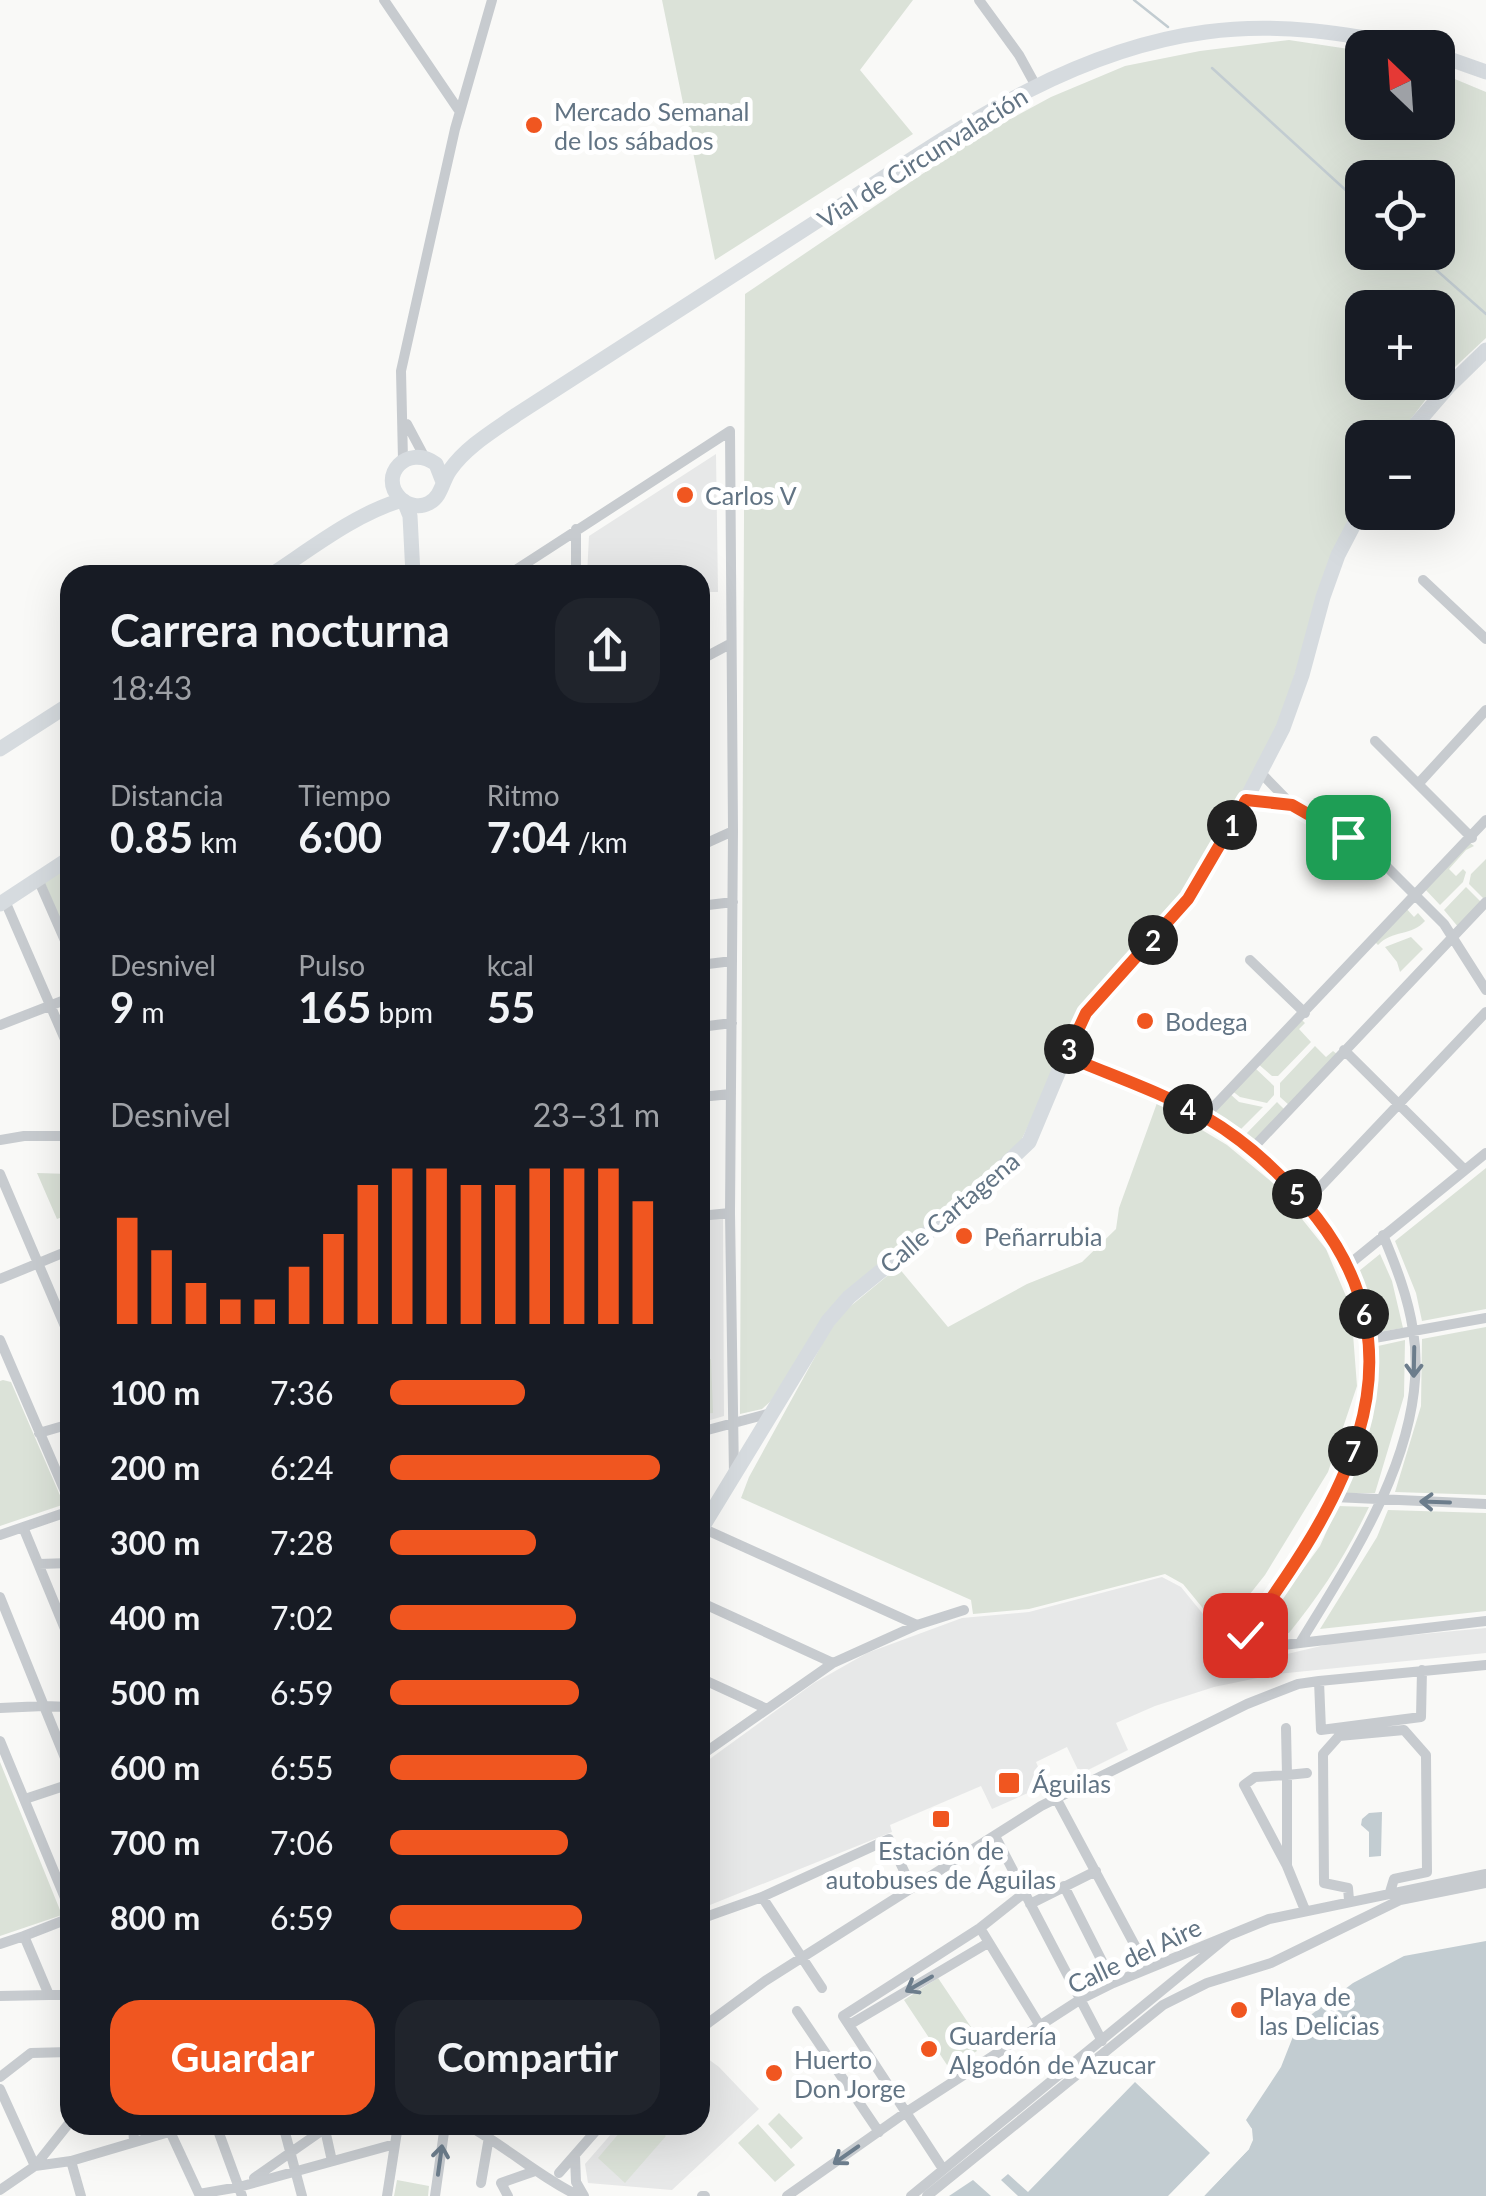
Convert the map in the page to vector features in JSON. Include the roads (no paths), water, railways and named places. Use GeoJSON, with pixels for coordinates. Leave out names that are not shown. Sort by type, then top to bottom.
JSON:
{"type":"FeatureCollection","features":[{"type":"Feature","properties":{"kind":"main road","name":"Vial de Circunvalación"},"geometry":{"type":"LineString","coordinates":[[425,457],[447,455],[480,440],[956,132],[1036,86],[1128,50],[1206,32],[1288,28],[1345,34]]}},
{"type":"Feature","properties":{"kind":"main road"},"geometry":{"type":"LineString","coordinates":[[1455,60],[1486,72]]}},
{"type":"Feature","properties":{"kind":"main road"},"geometry":{"type":"LineString","coordinates":[[1418,420],[1484,356]]}},
{"type":"Feature","properties":{"kind":"main road","name":"Vial de Circunvalación"},"geometry":{"type":"LineString","coordinates":[[442,482],[452,466],[480,440]]}},
{"type":"Feature","properties":{"kind":"main road"},"geometry":{"type":"LineString","coordinates":[[286,565],[346,526],[382,496],[403,460],[425,457],[438,466],[442,482],[439,494],[430,502],[416,506],[403,501],[346,526]]}},
{"type":"Feature","properties":{"kind":"main road"},"geometry":{"type":"LineString","coordinates":[[393,481],[410,516],[412,565]]}},
{"type":"Feature","properties":{"kind":"main road"},"geometry":{"type":"LineString","coordinates":[[413,546],[430,502]]}},
{"type":"Feature","properties":{"kind":"main road","name":"Calle Cartagena"},"geometry":{"type":"LineString","coordinates":[[710,1515],[838,1308],[968,1200],[1029,1142],[1086,1013],[1188,899],[1246,800],[1294,701],[1323,598],[1351,530]]}},
{"type":"Feature","properties":{"kind":"main road"},"geometry":{"type":"LineString","coordinates":[[0,750],[60,711]]}},
{"type":"Feature","properties":{"kind":"main road"},"geometry":{"type":"LineString","coordinates":[[2,902],[60,865]]}},
{"type":"Feature","properties":{"kind":"street"},"geometry":{"type":"LineString","coordinates":[[384,0],[460,112]]}},
{"type":"Feature","properties":{"kind":"street"},"geometry":{"type":"LineString","coordinates":[[403,460],[401,371],[460,112],[492,0]]}},
{"type":"Feature","properties":{"kind":"street"},"geometry":{"type":"LineString","coordinates":[[979,0],[1036,86]]}},
{"type":"Feature","properties":{"kind":"street"},"geometry":{"type":"LineString","coordinates":[[400,404],[410,433],[425,457]]}},
{"type":"Feature","properties":{"kind":"street"},"geometry":{"type":"LineString","coordinates":[[523,565],[730,431],[734,1476]]}},
{"type":"Feature","properties":{"kind":"street"},"geometry":{"type":"LineString","coordinates":[[576,530],[576,565]]}},
{"type":"Feature","properties":{"kind":"street"},"geometry":{"type":"LineString","coordinates":[[1423,580],[1486,639]]}},
{"type":"Feature","properties":{"kind":"street"},"geometry":{"type":"LineString","coordinates":[[710,655],[730,644]]}},
{"type":"Feature","properties":{"kind":"street"},"geometry":{"type":"LineString","coordinates":[[1419,782],[1486,710]]}},
{"type":"Feature","properties":{"kind":"street"},"geometry":{"type":"LineString","coordinates":[[1375,741],[1471,837]]}},
{"type":"Feature","properties":{"kind":"street"},"geometry":{"type":"LineString","coordinates":[[1260,772],[1292,805],[1382,862],[1454,937],[1486,990]]}},
{"type":"Feature","properties":{"kind":"street"},"geometry":{"type":"LineString","coordinates":[[1246,800],[1292,805]]}},
{"type":"Feature","properties":{"kind":"street"},"geometry":{"type":"LineString","coordinates":[[1204,1117],[1486,820]]}},
{"type":"Feature","properties":{"kind":"street"},"geometry":{"type":"LineString","coordinates":[[710,842],[733,832]]}},
{"type":"Feature","properties":{"kind":"street"},"geometry":{"type":"LineString","coordinates":[[38,879],[60,929]]}},
{"type":"Feature","properties":{"kind":"street"},"geometry":{"type":"LineString","coordinates":[[2,902],[60,1026]]}},
{"type":"Feature","properties":{"kind":"street"},"geometry":{"type":"LineString","coordinates":[[710,905],[733,902]]}},
{"type":"Feature","properties":{"kind":"street"},"geometry":{"type":"LineString","coordinates":[[1252,1150],[1485,902]]}},
{"type":"Feature","properties":{"kind":"street"},"geometry":{"type":"LineString","coordinates":[[1250,960],[1304,1013]]}},
{"type":"Feature","properties":{"kind":"street"},"geometry":{"type":"LineString","coordinates":[[710,965],[732,962]]}},
{"type":"Feature","properties":{"kind":"street"},"geometry":{"type":"LineString","coordinates":[[0,1025],[60,1002]]}},
{"type":"Feature","properties":{"kind":"street"},"geometry":{"type":"LineString","coordinates":[[1305,1203],[1486,1012]]}},
{"type":"Feature","properties":{"kind":"street"},"geometry":{"type":"LineString","coordinates":[[710,1026],[732,1023]]}},
{"type":"Feature","properties":{"kind":"street"},"geometry":{"type":"LineString","coordinates":[[1345,1050],[1465,1170]]}},
{"type":"Feature","properties":{"kind":"street"},"geometry":{"type":"LineString","coordinates":[[1066,1056],[1146,1088],[1204,1117],[1252,1150],[1305,1203],[1328,1233],[1347,1266],[1364,1314],[1370,1371],[1365,1409],[1346,1471],[1310,1545],[1241,1633],[1265,1645],[1486,1621]]}},
{"type":"Feature","properties":{"kind":"street"},"geometry":{"type":"LineString","coordinates":[[710,1097],[731,1094]]}},
{"type":"Feature","properties":{"kind":"street"},"geometry":{"type":"LineString","coordinates":[[0,1140],[60,1136]]}},
{"type":"Feature","properties":{"kind":"street"},"geometry":{"type":"LineString","coordinates":[[1347,1266],[1486,1153]]}},
{"type":"Feature","properties":{"kind":"street"},"geometry":{"type":"LineString","coordinates":[[0,1174],[60,1315]]}},
{"type":"Feature","properties":{"kind":"street"},"geometry":{"type":"LineString","coordinates":[[710,1215],[730,1213]]}},
{"type":"Feature","properties":{"kind":"street"},"geometry":{"type":"LineString","coordinates":[[1300,1643],[1384,1501],[1412,1398],[1414,1332],[1402,1279],[1382,1235]]}},
{"type":"Feature","properties":{"kind":"street"},"geometry":{"type":"LineString","coordinates":[[0,1279],[60,1254]]}},
{"type":"Feature","properties":{"kind":"street"},"geometry":{"type":"LineString","coordinates":[[1368,1339],[1486,1318]]}},
{"type":"Feature","properties":{"kind":"street"},"geometry":{"type":"LineString","coordinates":[[0,1340],[60,1483]]}},
{"type":"Feature","properties":{"kind":"street"},"geometry":{"type":"LineString","coordinates":[[0,1374],[12,1369]]}},
{"type":"Feature","properties":{"kind":"street"},"geometry":{"type":"LineString","coordinates":[[710,1429],[773,1412]]}},
{"type":"Feature","properties":{"kind":"street"},"geometry":{"type":"LineString","coordinates":[[39,1433],[60,1427]]}},
{"type":"Feature","properties":{"kind":"street"},"geometry":{"type":"LineString","coordinates":[[1334,1497],[1486,1504]]}},
{"type":"Feature","properties":{"kind":"street"},"geometry":{"type":"LineString","coordinates":[[0,1535],[60,1511]]}},
{"type":"Feature","properties":{"kind":"street"},"geometry":{"type":"LineString","coordinates":[[23,1527],[60,1615]]}},
{"type":"Feature","properties":{"kind":"street"},"geometry":{"type":"LineString","coordinates":[[710,1534],[917,1625]]}},
{"type":"Feature","properties":{"kind":"street"},"geometry":{"type":"LineString","coordinates":[[39,1564],[60,1563]]}},
{"type":"Feature","properties":{"kind":"street"},"geometry":{"type":"LineString","coordinates":[[0,1597],[60,1745]]}},
{"type":"Feature","properties":{"kind":"street"},"geometry":{"type":"LineString","coordinates":[[710,1607],[832,1663]]}},
{"type":"Feature","properties":{"kind":"street"},"geometry":{"type":"LineString","coordinates":[[710,1748],[832,1663],[917,1625],[964,1610]]}},
{"type":"Feature","properties":{"kind":"street"},"geometry":{"type":"LineString","coordinates":[[710,2021],[765,1980],[1056,1798],[1247,1704],[1319,1680],[1486,1664]]}},
{"type":"Feature","properties":{"kind":"street"},"geometry":{"type":"LineString","coordinates":[[1319,1680],[1321,1730],[1421,1716],[1422,1670]]}},
{"type":"Feature","properties":{"kind":"street"},"geometry":{"type":"LineString","coordinates":[[710,1682],[767,1708]]}},
{"type":"Feature","properties":{"kind":"street"},"geometry":{"type":"LineString","coordinates":[[0,1708],[60,1707]]}},
{"type":"Feature","properties":{"kind":"street"},"geometry":{"type":"LineString","coordinates":[[1286,1728],[1287,1866]]}},
{"type":"Feature","properties":{"kind":"street"},"geometry":{"type":"LineString","coordinates":[[1349,1900],[1348,1888],[1324,1883],[1322,1754],[1338,1736],[1404,1730],[1426,1754],[1426,1872],[1394,1878],[1390,1892]]}},
{"type":"Feature","properties":{"kind":"street"},"geometry":{"type":"LineString","coordinates":[[0,1741],[60,1886]]}},
{"type":"Feature","properties":{"kind":"street"},"geometry":{"type":"LineString","coordinates":[[1305,1910],[1287,1866],[1244,1785],[1254,1777],[1307,1773]]}},
{"type":"Feature","properties":{"kind":"street"},"geometry":{"type":"LineString","coordinates":[[25,1800],[60,1788]]}},
{"type":"Feature","properties":{"kind":"street"},"geometry":{"type":"LineString","coordinates":[[1056,1798],[1147,1968]]}},
{"type":"Feature","properties":{"kind":"street"},"geometry":{"type":"LineString","coordinates":[[996,1836],[1102,2040]]}},
{"type":"Feature","properties":{"kind":"street"},"geometry":{"type":"LineString","coordinates":[[710,1915],[762,1897],[889,1840],[912,1888]]}},
{"type":"Feature","properties":{"kind":"street"},"geometry":{"type":"LineString","coordinates":[[944,2170],[843,2016],[1027,1899],[1096,1872]]}},
{"type":"Feature","properties":{"kind":"street","name":"Calle del Aire"},"geometry":{"type":"LineString","coordinates":[[787,2196],[905,2113],[1081,1999],[1113,1983],[1234,1931],[1305,1910],[1486,1874]]}},
{"type":"Feature","properties":{"kind":"street"},"geometry":{"type":"LineString","coordinates":[[927,2196],[1163,2005],[1207,1984],[1271,1963],[1400,1900],[1486,1883]]}},
{"type":"Feature","properties":{"kind":"street"},"geometry":{"type":"LineString","coordinates":[[1064,1886],[1113,1983]]}},
{"type":"Feature","properties":{"kind":"street"},"geometry":{"type":"LineString","coordinates":[[762,1897],[822,1988]]}},
{"type":"Feature","properties":{"kind":"street"},"geometry":{"type":"LineString","coordinates":[[0,1944],[60,1922]]}},
{"type":"Feature","properties":{"kind":"street"},"geometry":{"type":"LineString","coordinates":[[980,1928],[1040,2026]]}},
{"type":"Feature","properties":{"kind":"street"},"geometry":{"type":"LineString","coordinates":[[911,2196],[1234,1931]]}},
{"type":"Feature","properties":{"kind":"street"},"geometry":{"type":"LineString","coordinates":[[24,1936],[49,1995]]}},
{"type":"Feature","properties":{"kind":"street"},"geometry":{"type":"LineString","coordinates":[[849,2025],[988,1943]]}},
{"type":"Feature","properties":{"kind":"street"},"geometry":{"type":"LineString","coordinates":[[1188,1950],[1196,1964]]}},
{"type":"Feature","properties":{"kind":"street"},"geometry":{"type":"LineString","coordinates":[[0,1996],[60,1994]]}},
{"type":"Feature","properties":{"kind":"street"},"geometry":{"type":"LineString","coordinates":[[797,2011],[879,2132]]}},
{"type":"Feature","properties":{"kind":"street"},"geometry":{"type":"LineString","coordinates":[[0,2078],[31,2053],[60,2052]]}},
{"type":"Feature","properties":{"kind":"street"},"geometry":{"type":"LineString","coordinates":[[0,2089],[35,2166]]}},
{"type":"Feature","properties":{"kind":"street"},"geometry":{"type":"LineString","coordinates":[[3,2192],[35,2166],[60,2135]]}},
{"type":"Feature","properties":{"kind":"street"},"geometry":{"type":"LineString","coordinates":[[134,2135],[134,2142]]}},
{"type":"Feature","properties":{"kind":"street"},"geometry":{"type":"LineString","coordinates":[[35,2166],[70,2161],[151,2135]]}},
{"type":"Feature","properties":{"kind":"street"},"geometry":{"type":"LineString","coordinates":[[171,2135],[199,2195],[243,2188],[395,2144]]}},
{"type":"Feature","properties":{"kind":"street"},"geometry":{"type":"LineString","coordinates":[[220,2135],[243,2188]]}},
{"type":"Feature","properties":{"kind":"street"},"geometry":{"type":"LineString","coordinates":[[286,2135],[302,2196]]}},
{"type":"Feature","properties":{"kind":"street"},"geometry":{"type":"LineString","coordinates":[[243,2188],[313,2135]]}},
{"type":"Feature","properties":{"kind":"street"},"geometry":{"type":"LineString","coordinates":[[328,2135],[332,2161]]}},
{"type":"Feature","properties":{"kind":"street"},"geometry":{"type":"LineString","coordinates":[[386,2196],[396,2135]]}},
{"type":"Feature","properties":{"kind":"street"},"geometry":{"type":"LineString","coordinates":[[435,2196],[444,2135]]}},
{"type":"Feature","properties":{"kind":"street"},"geometry":{"type":"LineString","coordinates":[[486,2135],[562,2188],[582,2196]]}},
{"type":"Feature","properties":{"kind":"street"},"geometry":{"type":"LineString","coordinates":[[562,2188],[556,2179],[560,2172],[593,2135]]}},
{"type":"Feature","properties":{"kind":"street"},"geometry":{"type":"LineString","coordinates":[[481,2183],[490,2137]]}},
{"type":"Feature","properties":{"kind":"street"},"geometry":{"type":"LineString","coordinates":[[575,2156],[576,2179]]}},
{"type":"Feature","properties":{"kind":"street"},"geometry":{"type":"LineString","coordinates":[[70,2161],[80,2196]]}},
{"type":"Feature","properties":{"kind":"street"},"geometry":{"type":"LineString","coordinates":[[508,2196],[501,2184],[538,2172],[570,2170],[582,2196]]}},
{"type":"Feature","properties":{"kind":"street"},"geometry":{"type":"LineString","coordinates":[[562,2188],[576,2179]]}},
{"type":"Feature","properties":{"kind":"waterway"},"geometry":{"type":"LineString","coordinates":[[1134,0],[1168,27]]}},
{"type":"Feature","properties":{"kind":"waterway"},"geometry":{"type":"LineString","coordinates":[[1212,68],[1345,189]]}},
{"type":"Feature","properties":{"kind":"waterway"},"geometry":{"type":"LineString","coordinates":[[1436,270],[1486,314]]}},
{"type":"Feature","properties":{"kind":"place","name":"Mercado Semanal de los sábados"},"geometry":{"type":"Point","coordinates":[534,125]}},
{"type":"Feature","properties":{"kind":"place","name":"Carlos V"},"geometry":{"type":"Point","coordinates":[685,495]}},
{"type":"Feature","properties":{"kind":"place","name":"Bodega"},"geometry":{"type":"Point","coordinates":[1145,1021]}},
{"type":"Feature","properties":{"kind":"place","name":"Peñarrubia"},"geometry":{"type":"Point","coordinates":[964,1236]}},
{"type":"Feature","properties":{"kind":"place","name":"Águilas"},"geometry":{"type":"Point","coordinates":[1009,1783]}},
{"type":"Feature","properties":{"kind":"place","name":"Estación de autobuses de Águilas"},"geometry":{"type":"Point","coordinates":[941,1819]}},
{"type":"Feature","properties":{"kind":"place","name":"Playa de las Delicias"},"geometry":{"type":"Point","coordinates":[1239,2010]}},
{"type":"Feature","properties":{"kind":"place","name":"Guardería Algodón de Azucar"},"geometry":{"type":"Point","coordinates":[929,2049]}},
{"type":"Feature","properties":{"kind":"place","name":"Huerto Don Jorge"},"geometry":{"type":"Point","coordinates":[774,2073]}}]}
